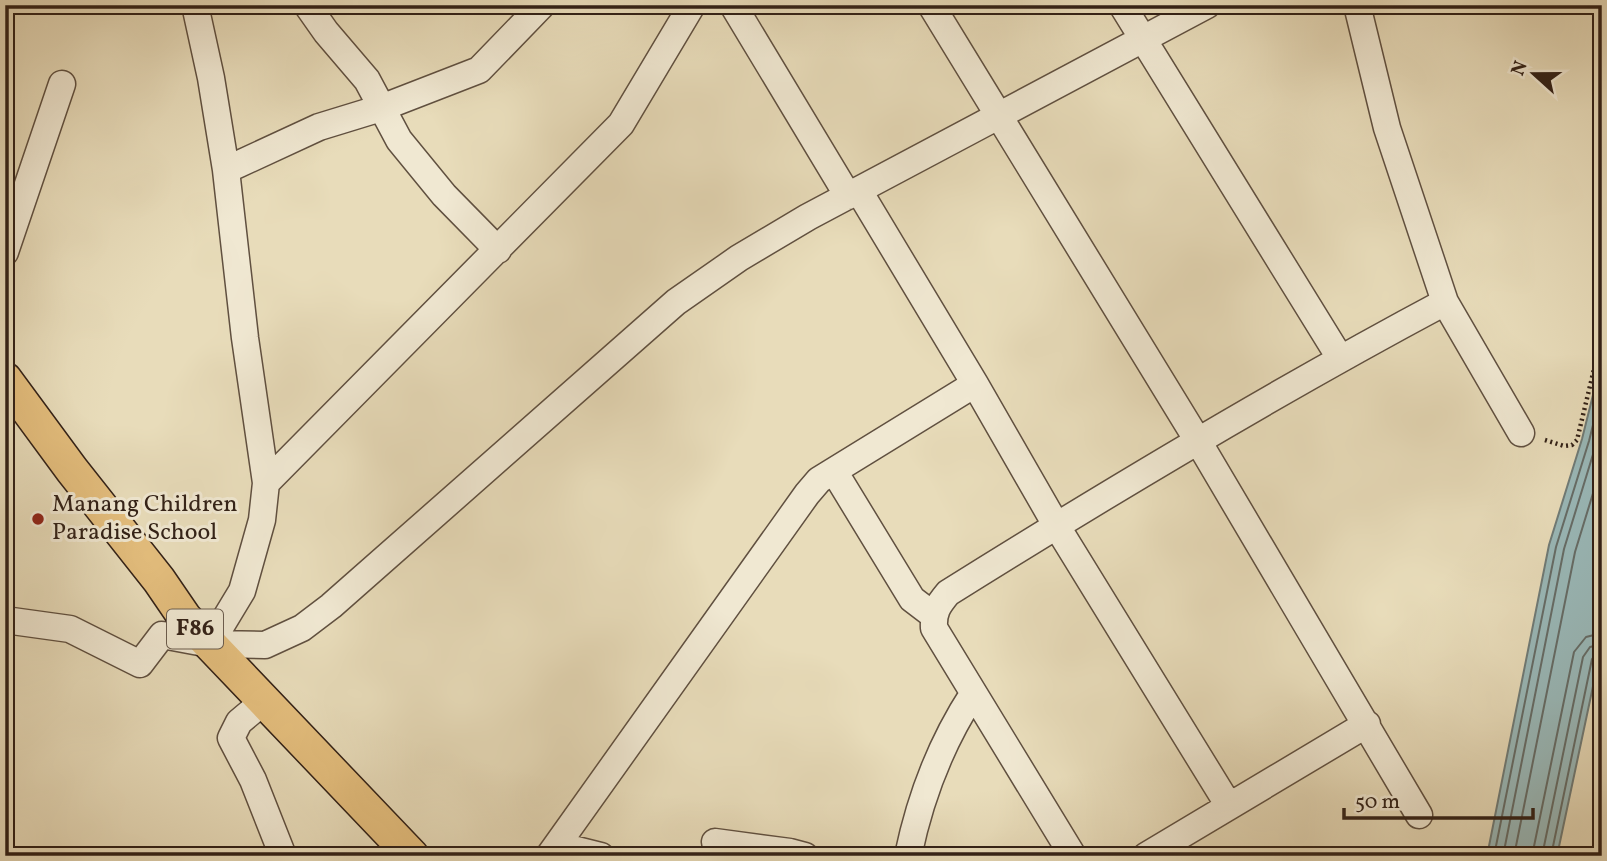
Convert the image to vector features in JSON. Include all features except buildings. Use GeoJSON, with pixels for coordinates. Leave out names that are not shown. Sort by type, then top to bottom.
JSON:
{"type":"FeatureCollection","features":[{"type":"Feature","properties":{"kind":"main road","name":"F86"},"geometry":{"type":"LineString","coordinates":[[5,379],[185,618],[412,856]]}},
{"type":"Feature","properties":{"kind":"street"},"geometry":{"type":"LineString","coordinates":[[195,5],[211,78],[226,170],[245,338],[266,483],[262,520],[242,591],[210,644]]}},
{"type":"Feature","properties":{"kind":"street"},"geometry":{"type":"LineString","coordinates":[[307,5],[367,80],[399,140],[437,186],[498,250]]}},
{"type":"Feature","properties":{"kind":"street"},"geometry":{"type":"LineString","coordinates":[[266,483],[621,124],[692,5]]}},
{"type":"Feature","properties":{"kind":"street"},"geometry":{"type":"LineString","coordinates":[[733,5],[975,384],[1056,525],[1229,806]]}},
{"type":"Feature","properties":{"kind":"street"},"geometry":{"type":"LineString","coordinates":[[931,5],[1198,441],[1419,815]]}},
{"type":"Feature","properties":{"kind":"street"},"geometry":{"type":"LineString","coordinates":[[1122,5],[1340,358]]}},
{"type":"Feature","properties":{"kind":"street"},"geometry":{"type":"LineString","coordinates":[[5,620],[70,629],[140,664],[162,635],[210,644],[265,645],[302,628],[331,606],[676,302],[739,258],[853,193],[1207,5]]}},
{"type":"Feature","properties":{"kind":"street"},"geometry":{"type":"LineString","coordinates":[[1357,5],[1387,128],[1445,302],[1521,433]]}},
{"type":"Feature","properties":{"kind":"street"},"geometry":{"type":"LineString","coordinates":[[226,170],[310,130],[381,108],[478,70],[541,6]]}},
{"type":"Feature","properties":{"kind":"street"},"geometry":{"type":"LineString","coordinates":[[5,252],[62,84]]}},
{"type":"Feature","properties":{"kind":"street"},"geometry":{"type":"LineString","coordinates":[[1073,856],[934,628],[933,615],[938,605],[948,593],[1056,525],[1340,358],[1445,302]]}},
{"type":"Feature","properties":{"kind":"street"},"geometry":{"type":"LineString","coordinates":[[601,856],[553,850],[807,494],[819,480],[975,384]]}},
{"type":"Feature","properties":{"kind":"street"},"geometry":{"type":"LineString","coordinates":[[834,471],[912,599],[933,615]]}},
{"type":"Feature","properties":{"kind":"street"},"geometry":{"type":"LineString","coordinates":[[914,850],[923,794],[956,720],[973,694]]}},
{"type":"Feature","properties":{"kind":"street"},"geometry":{"type":"LineString","coordinates":[[264,701],[239,722],[230,738],[253,780],[283,856]]}},
{"type":"Feature","properties":{"kind":"street"},"geometry":{"type":"LineString","coordinates":[[1146,856],[1367,724]]}},
{"type":"Feature","properties":{"kind":"street"},"geometry":{"type":"LineString","coordinates":[[715,842],[805,856]]}},
{"type":"Feature","properties":{"kind":"path"},"geometry":{"type":"LineString","coordinates":[[1521,433],[1564,446],[1572,445],[1577,440],[1602,336]]}},
{"type":"Feature","properties":{"kind":"water"},"geometry":{"type":"Polygon","coordinates":[[[1602,359],[1602,644],[1557,856],[1487,856],[1549,545],[1582,439],[1602,359]]]}},
{"type":"Feature","properties":{"kind":"place","name":"Manang Children Paradise School"},"geometry":{"type":"Point","coordinates":[38,519]}}]}
